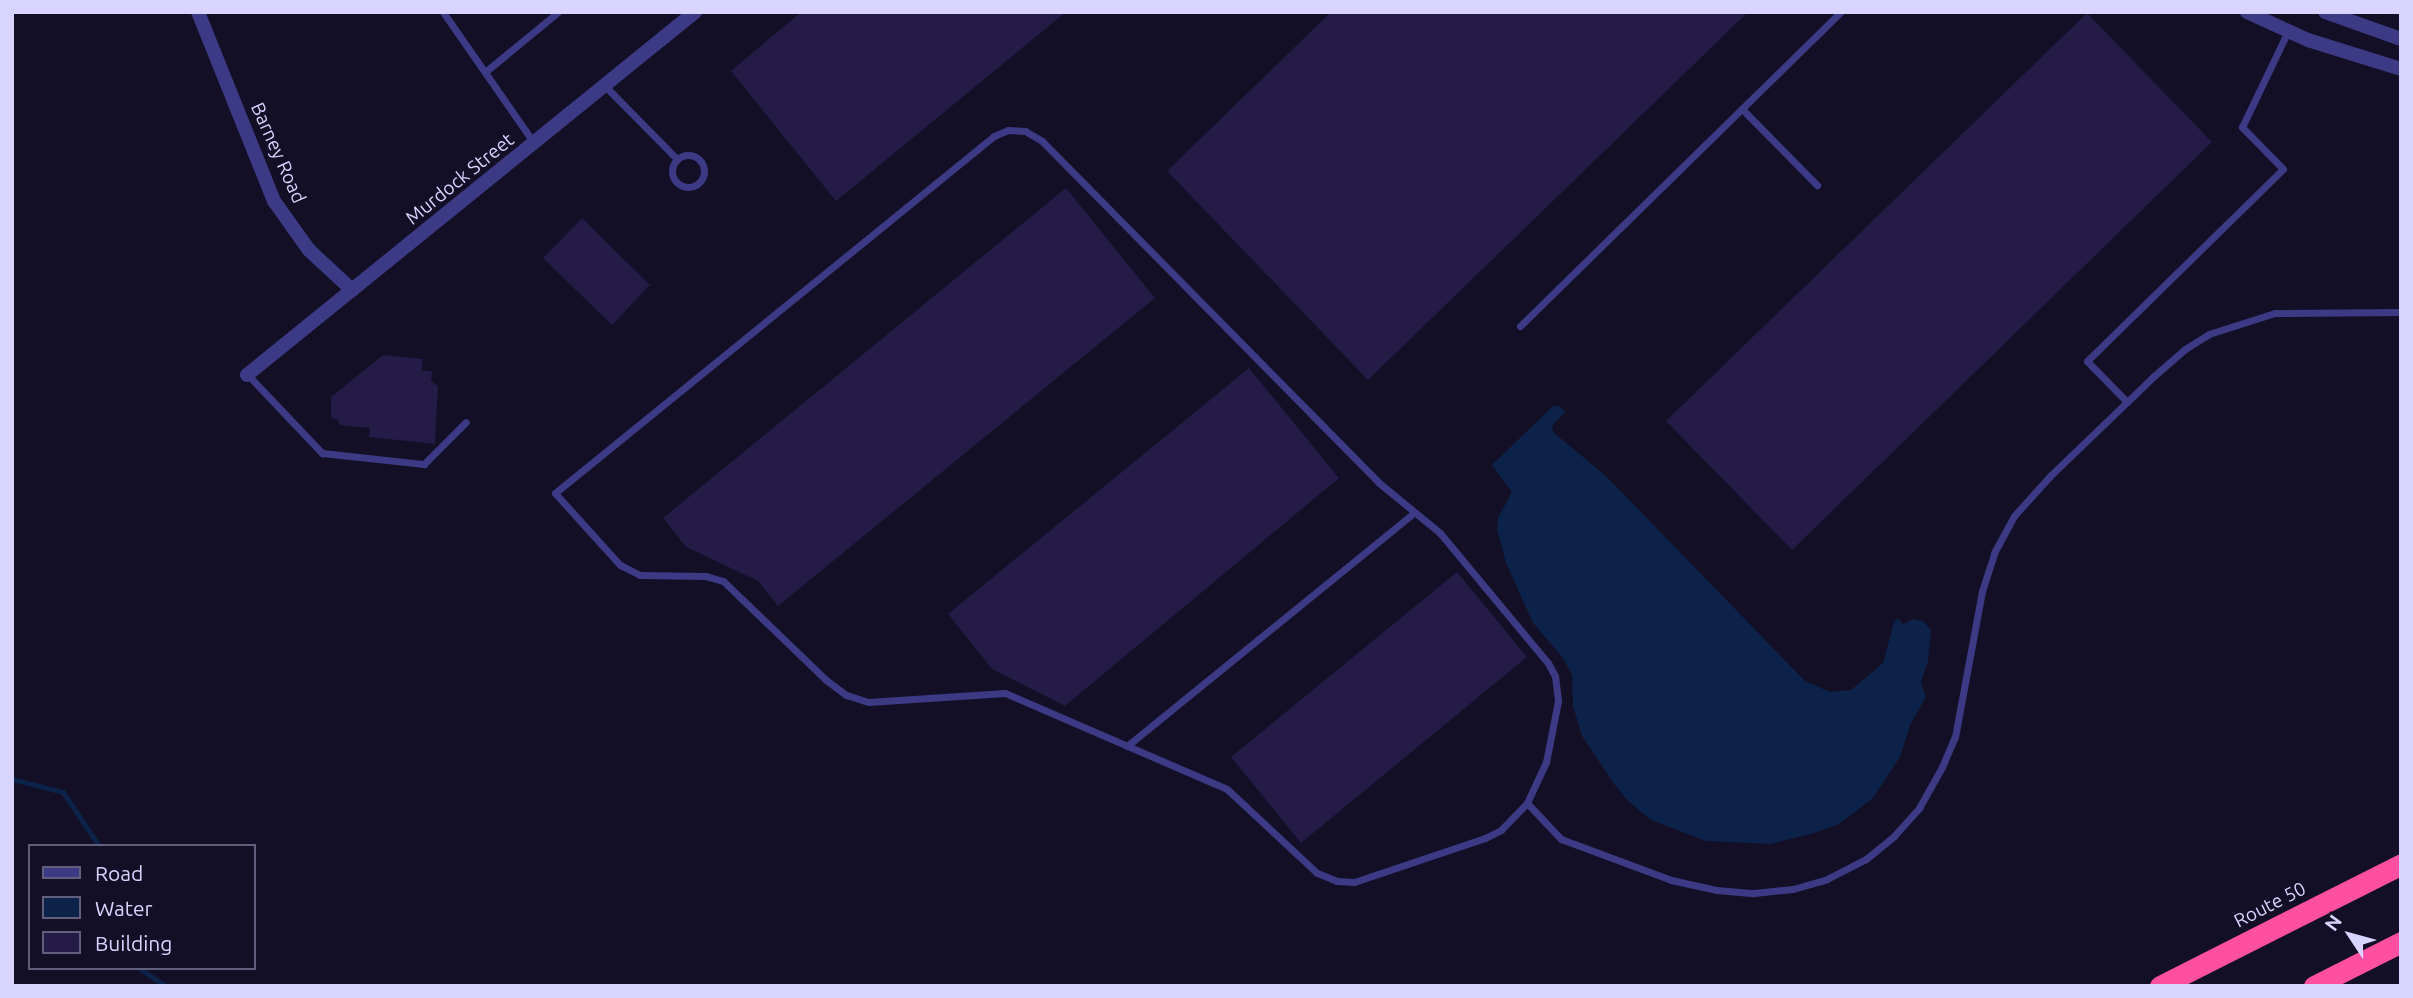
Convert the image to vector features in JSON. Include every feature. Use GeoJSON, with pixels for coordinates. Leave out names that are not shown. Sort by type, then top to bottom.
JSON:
{"type":"FeatureCollection","features":[{"type":"Feature","properties":{"kind":"highway","name":"Route 50"},"geometry":{"type":"LineString","coordinates":[[2160,986],[2401,864]]}},
{"type":"Feature","properties":{"kind":"highway"},"geometry":{"type":"LineString","coordinates":[[2314,986],[2401,942]]}},
{"type":"Feature","properties":{"kind":"street","name":"Barney Road"},"geometry":{"type":"LineString","coordinates":[[198,12],[274,201],[309,250],[352,290]]}},
{"type":"Feature","properties":{"kind":"street","name":"Murdock Street"},"geometry":{"type":"LineString","coordinates":[[247,375],[695,12]]}},
{"type":"Feature","properties":{"kind":"street"},"geometry":{"type":"LineString","coordinates":[[2247,12],[2288,31],[2401,69]]}},
{"type":"Feature","properties":{"kind":"street"},"geometry":{"type":"LineString","coordinates":[[2325,12],[2401,39]]}},
{"type":"Feature","properties":{"kind":"lane"},"geometry":{"type":"LineString","coordinates":[[485,72],[558,12]]}},
{"type":"Feature","properties":{"kind":"lane"},"geometry":{"type":"LineString","coordinates":[[1520,326],[1841,12]]}},
{"type":"Feature","properties":{"kind":"lane"},"geometry":{"type":"LineString","coordinates":[[447,13],[534,144]]}},
{"type":"Feature","properties":{"kind":"lane"},"geometry":{"type":"LineString","coordinates":[[2127,402],[2087,361],[2283,169],[2242,127],[2288,31]]}},
{"type":"Feature","properties":{"kind":"lane"},"geometry":{"type":"LineString","coordinates":[[605,86],[677,159]]}},
{"type":"Feature","properties":{"kind":"lane"},"geometry":{"type":"LineString","coordinates":[[1742,110],[1817,185]]}},
{"type":"Feature","properties":{"kind":"lane"},"geometry":{"type":"LineString","coordinates":[[1008,130],[1025,131],[1042,141],[1378,482],[1440,533],[1555,676],[1558,701],[1553,733],[1546,762],[1527,803],[1501,830],[1485,838],[1346,883],[1317,873],[1227,789],[1005,693],[986,691],[868,702],[846,695],[825,679],[723,581],[706,576],[640,575],[620,565],[555,493],[994,136],[1008,130]]}},
{"type":"Feature","properties":{"kind":"lane"},"geometry":{"type":"LineString","coordinates":[[691,155],[700,160],[703,175],[697,184],[682,186],[674,179],[672,169],[677,159],[691,155]]}},
{"type":"Feature","properties":{"kind":"lane"},"geometry":{"type":"LineString","coordinates":[[1527,803],[1561,839],[1671,880],[1716,891],[1754,893],[1793,889],[1827,879],[1866,859],[1894,836],[1919,808],[1955,737],[1982,591],[1994,553],[2014,516],[2127,402],[2185,349],[2222,330],[2275,313],[2401,312]]}},
{"type":"Feature","properties":{"kind":"lane"},"geometry":{"type":"LineString","coordinates":[[247,375],[322,453],[424,464],[466,422]]}},
{"type":"Feature","properties":{"kind":"lane"},"geometry":{"type":"LineString","coordinates":[[1127,746],[1414,513]]}},
{"type":"Feature","properties":{"kind":"water"},"geometry":{"type":"Polygon","coordinates":[[[1553,406],[1560,406],[1565,412],[1552,426],[1553,432],[1606,476],[1805,681],[1830,692],[1851,690],[1883,663],[1894,622],[1898,618],[1903,624],[1913,619],[1923,621],[1931,630],[1928,661],[1921,682],[1926,697],[1910,725],[1900,757],[1873,798],[1839,824],[1770,844],[1706,841],[1651,820],[1628,801],[1614,784],[1582,736],[1573,706],[1572,675],[1563,658],[1533,623],[1506,563],[1497,529],[1498,518],[1512,492],[1492,465],[1553,406]]]}},
{"type":"Feature","properties":{"kind":"building"},"geometry":{"type":"Polygon","coordinates":[[[801,12],[1066,12],[836,201],[731,71],[801,12]]]}},
{"type":"Feature","properties":{"kind":"building"},"geometry":{"type":"Polygon","coordinates":[[[1331,12],[1748,12],[1368,380],[1167,171],[1331,12]]]}},
{"type":"Feature","properties":{"kind":"building"},"geometry":{"type":"Polygon","coordinates":[[[2087,13],[2212,142],[1792,550],[1666,421],[2087,13]]]}},
{"type":"Feature","properties":{"kind":"building"},"geometry":{"type":"Polygon","coordinates":[[[1066,188],[1155,298],[778,606],[758,581],[686,547],[663,518],[1066,188]]]}},
{"type":"Feature","properties":{"kind":"building"},"geometry":{"type":"Polygon","coordinates":[[[582,218],[650,285],[612,325],[543,258],[582,218]]]}},
{"type":"Feature","properties":{"kind":"building"},"geometry":{"type":"Polygon","coordinates":[[[383,355],[423,359],[422,371],[432,371],[431,381],[438,386],[435,444],[369,437],[370,428],[340,425],[337,419],[331,418],[331,397],[383,355]]]}},
{"type":"Feature","properties":{"kind":"building"},"geometry":{"type":"Polygon","coordinates":[[[1249,368],[1339,478],[1065,706],[992,669],[948,614],[1249,368]]]}},
{"type":"Feature","properties":{"kind":"building"},"geometry":{"type":"Polygon","coordinates":[[[1457,572],[1527,657],[1301,843],[1231,757],[1457,572]]]}},
{"type":"Feature","properties":{"kind":"waterway"},"geometry":{"type":"LineString","coordinates":[[12,779],[63,792],[98,844]]}},
{"type":"Feature","properties":{"kind":"waterway"},"geometry":{"type":"LineString","coordinates":[[142,970],[166,986]]}}]}
